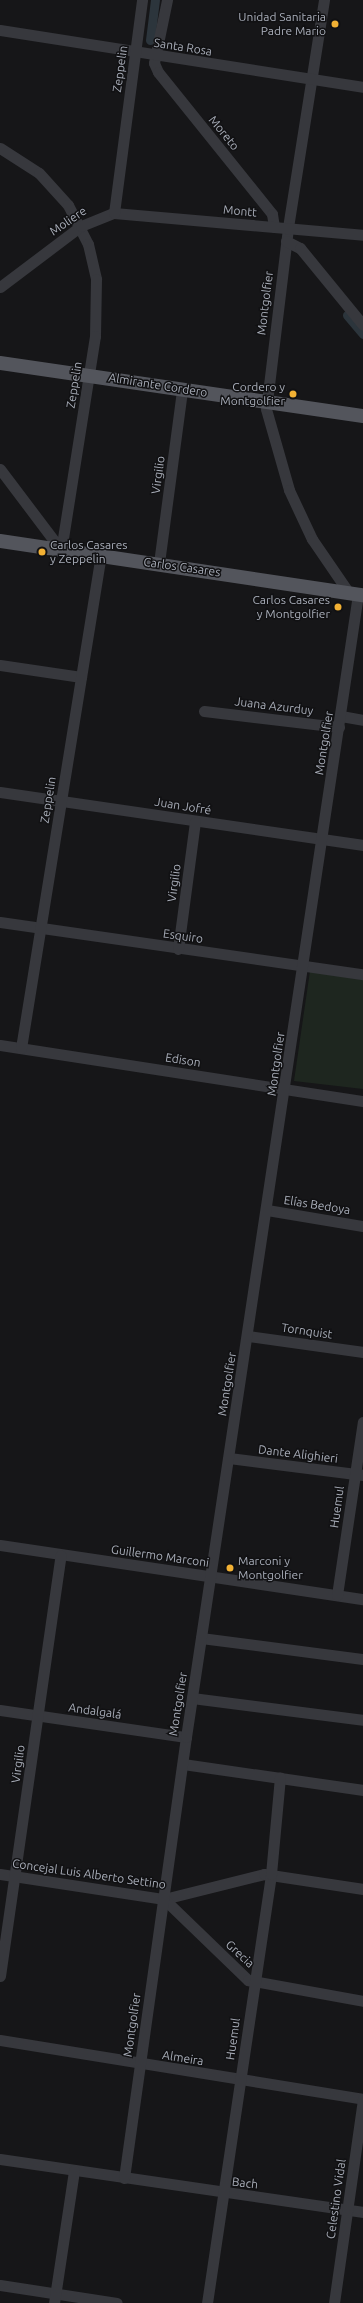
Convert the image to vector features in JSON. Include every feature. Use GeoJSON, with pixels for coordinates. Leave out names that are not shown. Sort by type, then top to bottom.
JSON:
{"type":"FeatureCollection","features":[{"type":"Feature","properties":{"kind":"main road","name":"Almirante Cordero"},"geometry":{"type":"LineString","coordinates":[[0,363],[363,416]]}},
{"type":"Feature","properties":{"kind":"main road","name":"Carlos Casares"},"geometry":{"type":"LineString","coordinates":[[0,541],[159,563],[357,594]]}},
{"type":"Feature","properties":{"kind":"street","name":"Zeppelin"},"geometry":{"type":"LineString","coordinates":[[114,213],[119,165],[136,52],[142,0]]}},
{"type":"Feature","properties":{"kind":"street"},"geometry":{"type":"LineString","coordinates":[[156,56],[167,0]]}},
{"type":"Feature","properties":{"kind":"street","name":"Montgolfier"},"geometry":{"type":"LineString","coordinates":[[124,2178],[186,1737],[267,1210],[340,722],[357,594],[312,539],[289,490],[266,416],[266,402],[286,241],[324,0]]}},
{"type":"Feature","properties":{"kind":"street","name":"Santa Rosa"},"geometry":{"type":"LineString","coordinates":[[0,30],[156,56],[363,87]]}},
{"type":"Feature","properties":{"kind":"street","name":"Moreto"},"geometry":{"type":"LineString","coordinates":[[156,56],[154,63],[158,72],[272,214],[274,227]]}},
{"type":"Feature","properties":{"kind":"street"},"geometry":{"type":"LineString","coordinates":[[0,148],[39,173],[60,195],[81,226]]}},
{"type":"Feature","properties":{"kind":"street","name":"Montt"},"geometry":{"type":"LineString","coordinates":[[114,213],[363,235]]}},
{"type":"Feature","properties":{"kind":"street","name":"Moliere"},"geometry":{"type":"LineString","coordinates":[[0,287],[81,226],[114,213]]}},
{"type":"Feature","properties":{"kind":"street","name":"Zeppelin"},"geometry":{"type":"LineString","coordinates":[[60,550],[88,375],[98,298],[93,262],[81,226]]}},
{"type":"Feature","properties":{"kind":"street"},"geometry":{"type":"LineString","coordinates":[[286,241],[300,248],[363,325]]}},
{"type":"Feature","properties":{"kind":"street","name":"Virgilio"},"geometry":{"type":"LineString","coordinates":[[159,563],[182,390]]}},
{"type":"Feature","properties":{"kind":"street"},"geometry":{"type":"LineString","coordinates":[[0,469],[60,550]]}},
{"type":"Feature","properties":{"kind":"street","name":"Zeppelin"},"geometry":{"type":"LineString","coordinates":[[21,1048],[101,556]]}},
{"type":"Feature","properties":{"kind":"street"},"geometry":{"type":"LineString","coordinates":[[0,665],[81,677]]}},
{"type":"Feature","properties":{"kind":"street","name":"Juana Azurduy"},"geometry":{"type":"LineString","coordinates":[[204,711],[340,722],[363,720]]}},
{"type":"Feature","properties":{"kind":"street","name":"Juan Jofré"},"geometry":{"type":"LineString","coordinates":[[0,792],[195,822],[363,845]]}},
{"type":"Feature","properties":{"kind":"street","name":"Virgilio"},"geometry":{"type":"LineString","coordinates":[[178,949],[195,822]]}},
{"type":"Feature","properties":{"kind":"street","name":"Esquiro"},"geometry":{"type":"LineString","coordinates":[[0,922],[178,949],[363,974]]}},
{"type":"Feature","properties":{"kind":"street","name":"Edison"},"geometry":{"type":"LineString","coordinates":[[0,1045],[363,1101]]}},
{"type":"Feature","properties":{"kind":"street","name":"Elías Bedoya"},"geometry":{"type":"LineString","coordinates":[[267,1210],[363,1226]]}},
{"type":"Feature","properties":{"kind":"street","name":"Tornquist"},"geometry":{"type":"LineString","coordinates":[[248,1336],[363,1352]]}},
{"type":"Feature","properties":{"kind":"street","name":"Huemul"},"geometry":{"type":"LineString","coordinates":[[337,1595],[359,1475],[363,1422]]}},
{"type":"Feature","properties":{"kind":"street","name":"Dante Alighieri"},"geometry":{"type":"LineString","coordinates":[[229,1458],[359,1475]]}},
{"type":"Feature","properties":{"kind":"street","name":"Guillermo Marconi"},"geometry":{"type":"LineString","coordinates":[[0,1545],[363,1599]]}},
{"type":"Feature","properties":{"kind":"street","name":"Virgilio"},"geometry":{"type":"LineString","coordinates":[[0,1976],[61,1555]]}},
{"type":"Feature","properties":{"kind":"street"},"geometry":{"type":"LineString","coordinates":[[201,1638],[363,1659]]}},
{"type":"Feature","properties":{"kind":"street"},"geometry":{"type":"LineString","coordinates":[[192,1698],[363,1720]]}},
{"type":"Feature","properties":{"kind":"street","name":"Andalgalá"},"geometry":{"type":"LineString","coordinates":[[0,1710],[186,1737]]}},
{"type":"Feature","properties":{"kind":"street"},"geometry":{"type":"LineString","coordinates":[[183,1764],[363,1790]]}},
{"type":"Feature","properties":{"kind":"street","name":"Huemul"},"geometry":{"type":"LineString","coordinates":[[207,2303],[271,1874],[280,1777]]}},
{"type":"Feature","properties":{"kind":"street","name":"Concejal Luis Alberto Settino"},"geometry":{"type":"LineString","coordinates":[[0,1874],[164,1899],[271,1874],[363,1889]]}},
{"type":"Feature","properties":{"kind":"street","name":"Grecia"},"geometry":{"type":"LineString","coordinates":[[164,1899],[254,1983],[363,2001]]}},
{"type":"Feature","properties":{"kind":"street","name":"Almeira"},"geometry":{"type":"LineString","coordinates":[[0,2040],[240,2081],[363,2099]]}},
{"type":"Feature","properties":{"kind":"street","name":"Celestino Vidal"},"geometry":{"type":"LineString","coordinates":[[334,2303],[363,2099]]}},
{"type":"Feature","properties":{"kind":"street","name":"Bach"},"geometry":{"type":"LineString","coordinates":[[0,2159],[223,2193],[363,2212]]}},
{"type":"Feature","properties":{"kind":"street"},"geometry":{"type":"LineString","coordinates":[[55,2298],[74,2171]]}},
{"type":"Feature","properties":{"kind":"street"},"geometry":{"type":"LineString","coordinates":[[0,2285],[55,2298],[117,2303]]}},
{"type":"Feature","properties":{"kind":"shaded area"},"geometry":{"type":"Polygon","coordinates":[[[310,971],[363,980],[363,1089],[294,1081],[310,971]]]}},
{"type":"Feature","properties":{"kind":"waterway"},"geometry":{"type":"LineString","coordinates":[[150,40],[155,0]]}},
{"type":"Feature","properties":{"kind":"waterway"},"geometry":{"type":"LineString","coordinates":[[347,315],[363,334]]}},
{"type":"Feature","properties":{"kind":"place","name":"Unidad Sanitaria Padre Mario"},"geometry":{"type":"Point","coordinates":[335,24]}},
{"type":"Feature","properties":{"kind":"place","name":"Cordero y Montgolfier"},"geometry":{"type":"Point","coordinates":[293,394]}},
{"type":"Feature","properties":{"kind":"place","name":"Carlos Casares y Zeppelin"},"geometry":{"type":"Point","coordinates":[42,552]}},
{"type":"Feature","properties":{"kind":"place","name":"Carlos Casares y Montgolfier"},"geometry":{"type":"Point","coordinates":[338,607]}},
{"type":"Feature","properties":{"kind":"place","name":"Marconi y Montgolfier"},"geometry":{"type":"Point","coordinates":[230,1568]}}]}
